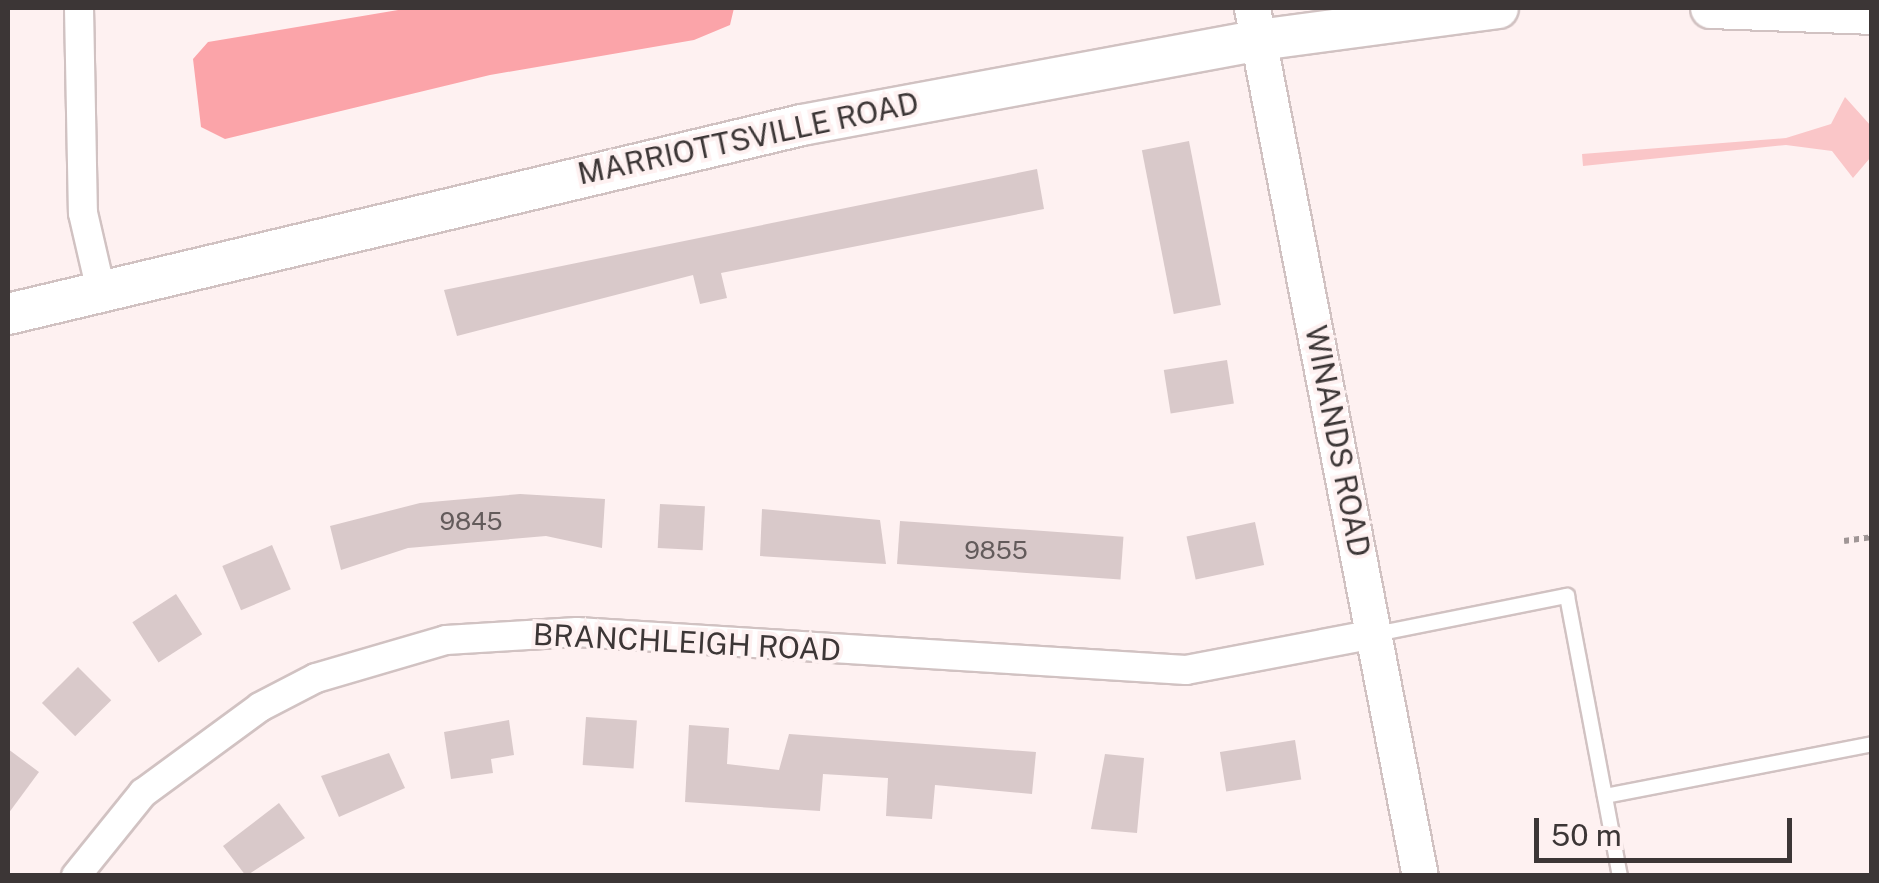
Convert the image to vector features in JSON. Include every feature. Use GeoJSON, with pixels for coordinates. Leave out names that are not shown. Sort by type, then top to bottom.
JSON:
{"type":"FeatureCollection","features":[{"type":"Feature","properties":{"kind":"main road","name":"MARRIOTTSVILLE ROAD"},"geometry":{"type":"LineString","coordinates":[[8,314],[556,177],[1256,24],[1498,8]]}},
{"type":"Feature","properties":{"kind":"main road"},"geometry":{"type":"LineString","coordinates":[[1712,8],[1872,14]]}},
{"type":"Feature","properties":{"kind":"street"},"geometry":{"type":"LineString","coordinates":[[79,8],[83,213],[101,290]]}},
{"type":"Feature","properties":{"kind":"street","name":"WINANDS ROAD"},"geometry":{"type":"LineString","coordinates":[[1256,24],[1420,876]]}},
{"type":"Feature","properties":{"kind":"street","name":"BRANCHLEIGH ROAD"},"geometry":{"type":"LineString","coordinates":[[76,876],[143,793],[260,707],[316,678],[446,640],[577,632],[1170,670],[1375,634]]}},
{"type":"Feature","properties":{"kind":"lane"},"geometry":{"type":"LineString","coordinates":[[1375,634],[1568,596],[1620,876]]}},
{"type":"Feature","properties":{"kind":"lane"},"geometry":{"type":"LineString","coordinates":[[1605,796],[1872,744]]}},
{"type":"Feature","properties":{"kind":"path"},"geometry":{"type":"LineString","coordinates":[[1844,541],[1872,538]]}},
{"type":"Feature","properties":{"kind":"shaded area"},"geometry":{"type":"Polygon","coordinates":[[[410,8],[734,8],[730,25],[694,40],[490,75],[225,139],[201,127],[193,59],[208,42],[410,8]]]}},
{"type":"Feature","properties":{"kind":"shaded area"},"geometry":{"type":"Polygon","coordinates":[[[1845,97],[1871,126],[1870,158],[1853,178],[1832,151],[1786,145],[1583,166],[1582,154],[1786,138],[1831,124],[1845,97]]]}},
{"type":"Feature","properties":{"kind":"building"},"geometry":{"type":"Polygon","coordinates":[[[1189,141],[1221,305],[1174,314],[1142,150],[1189,141]]]}},
{"type":"Feature","properties":{"kind":"building"},"geometry":{"type":"Polygon","coordinates":[[[1037,169],[1044,209],[721,273],[727,298],[700,304],[693,275],[457,336],[444,290],[1037,169]]]}},
{"type":"Feature","properties":{"kind":"building"},"geometry":{"type":"Polygon","coordinates":[[[1227,360],[1234,403],[1171,413],[1164,370],[1227,360]]]}},
{"type":"Feature","properties":{"kind":"building"},"geometry":{"type":"Polygon","coordinates":[[[520,494],[605,499],[602,548],[546,536],[408,548],[341,570],[330,526],[420,503],[520,494]]]}},
{"type":"Feature","properties":{"kind":"building"},"geometry":{"type":"Polygon","coordinates":[[[660,504],[705,506],[703,550],[658,548],[660,504]]]}},
{"type":"Feature","properties":{"kind":"building"},"geometry":{"type":"Polygon","coordinates":[[[762,509],[880,520],[886,564],[760,556],[762,509]]]}},
{"type":"Feature","properties":{"kind":"building"},"geometry":{"type":"Polygon","coordinates":[[[900,521],[1123,537],[1120,580],[897,564],[900,521]]]}},
{"type":"Feature","properties":{"kind":"building"},"geometry":{"type":"Polygon","coordinates":[[[1255,522],[1264,565],[1196,580],[1187,537],[1255,522]]]}},
{"type":"Feature","properties":{"kind":"building"},"geometry":{"type":"Polygon","coordinates":[[[272,545],[291,589],[241,610],[222,566],[272,545]]]}},
{"type":"Feature","properties":{"kind":"building"},"geometry":{"type":"Polygon","coordinates":[[[176,594],[202,634],[159,663],[132,622],[176,594]]]}},
{"type":"Feature","properties":{"kind":"building"},"geometry":{"type":"Polygon","coordinates":[[[78,667],[111,700],[75,736],[42,703],[78,667]]]}},
{"type":"Feature","properties":{"kind":"building"},"geometry":{"type":"Polygon","coordinates":[[[586,717],[637,721],[634,768],[583,765],[586,717]]]}},
{"type":"Feature","properties":{"kind":"building"},"geometry":{"type":"Polygon","coordinates":[[[509,720],[514,755],[491,759],[493,773],[451,779],[444,732],[509,720]]]}},
{"type":"Feature","properties":{"kind":"building"},"geometry":{"type":"Polygon","coordinates":[[[689,725],[729,728],[727,764],[779,770],[789,734],[1036,752],[1032,794],[935,785],[932,819],[886,816],[888,778],[823,774],[820,811],[685,802],[689,725]]]}},
{"type":"Feature","properties":{"kind":"building"},"geometry":{"type":"Polygon","coordinates":[[[1295,740],[1301,780],[1226,791],[1220,752],[1295,740]]]}},
{"type":"Feature","properties":{"kind":"building"},"geometry":{"type":"Polygon","coordinates":[[[8,749],[39,772],[8,814],[8,749]]]}},
{"type":"Feature","properties":{"kind":"building"},"geometry":{"type":"Polygon","coordinates":[[[389,753],[405,788],[339,817],[321,776],[389,753]]]}},
{"type":"Feature","properties":{"kind":"building"},"geometry":{"type":"Polygon","coordinates":[[[1105,754],[1144,758],[1137,833],[1091,829],[1105,754]]]}},
{"type":"Feature","properties":{"kind":"building"},"geometry":{"type":"Polygon","coordinates":[[[279,803],[305,838],[246,876],[223,846],[279,803]]]}}]}
